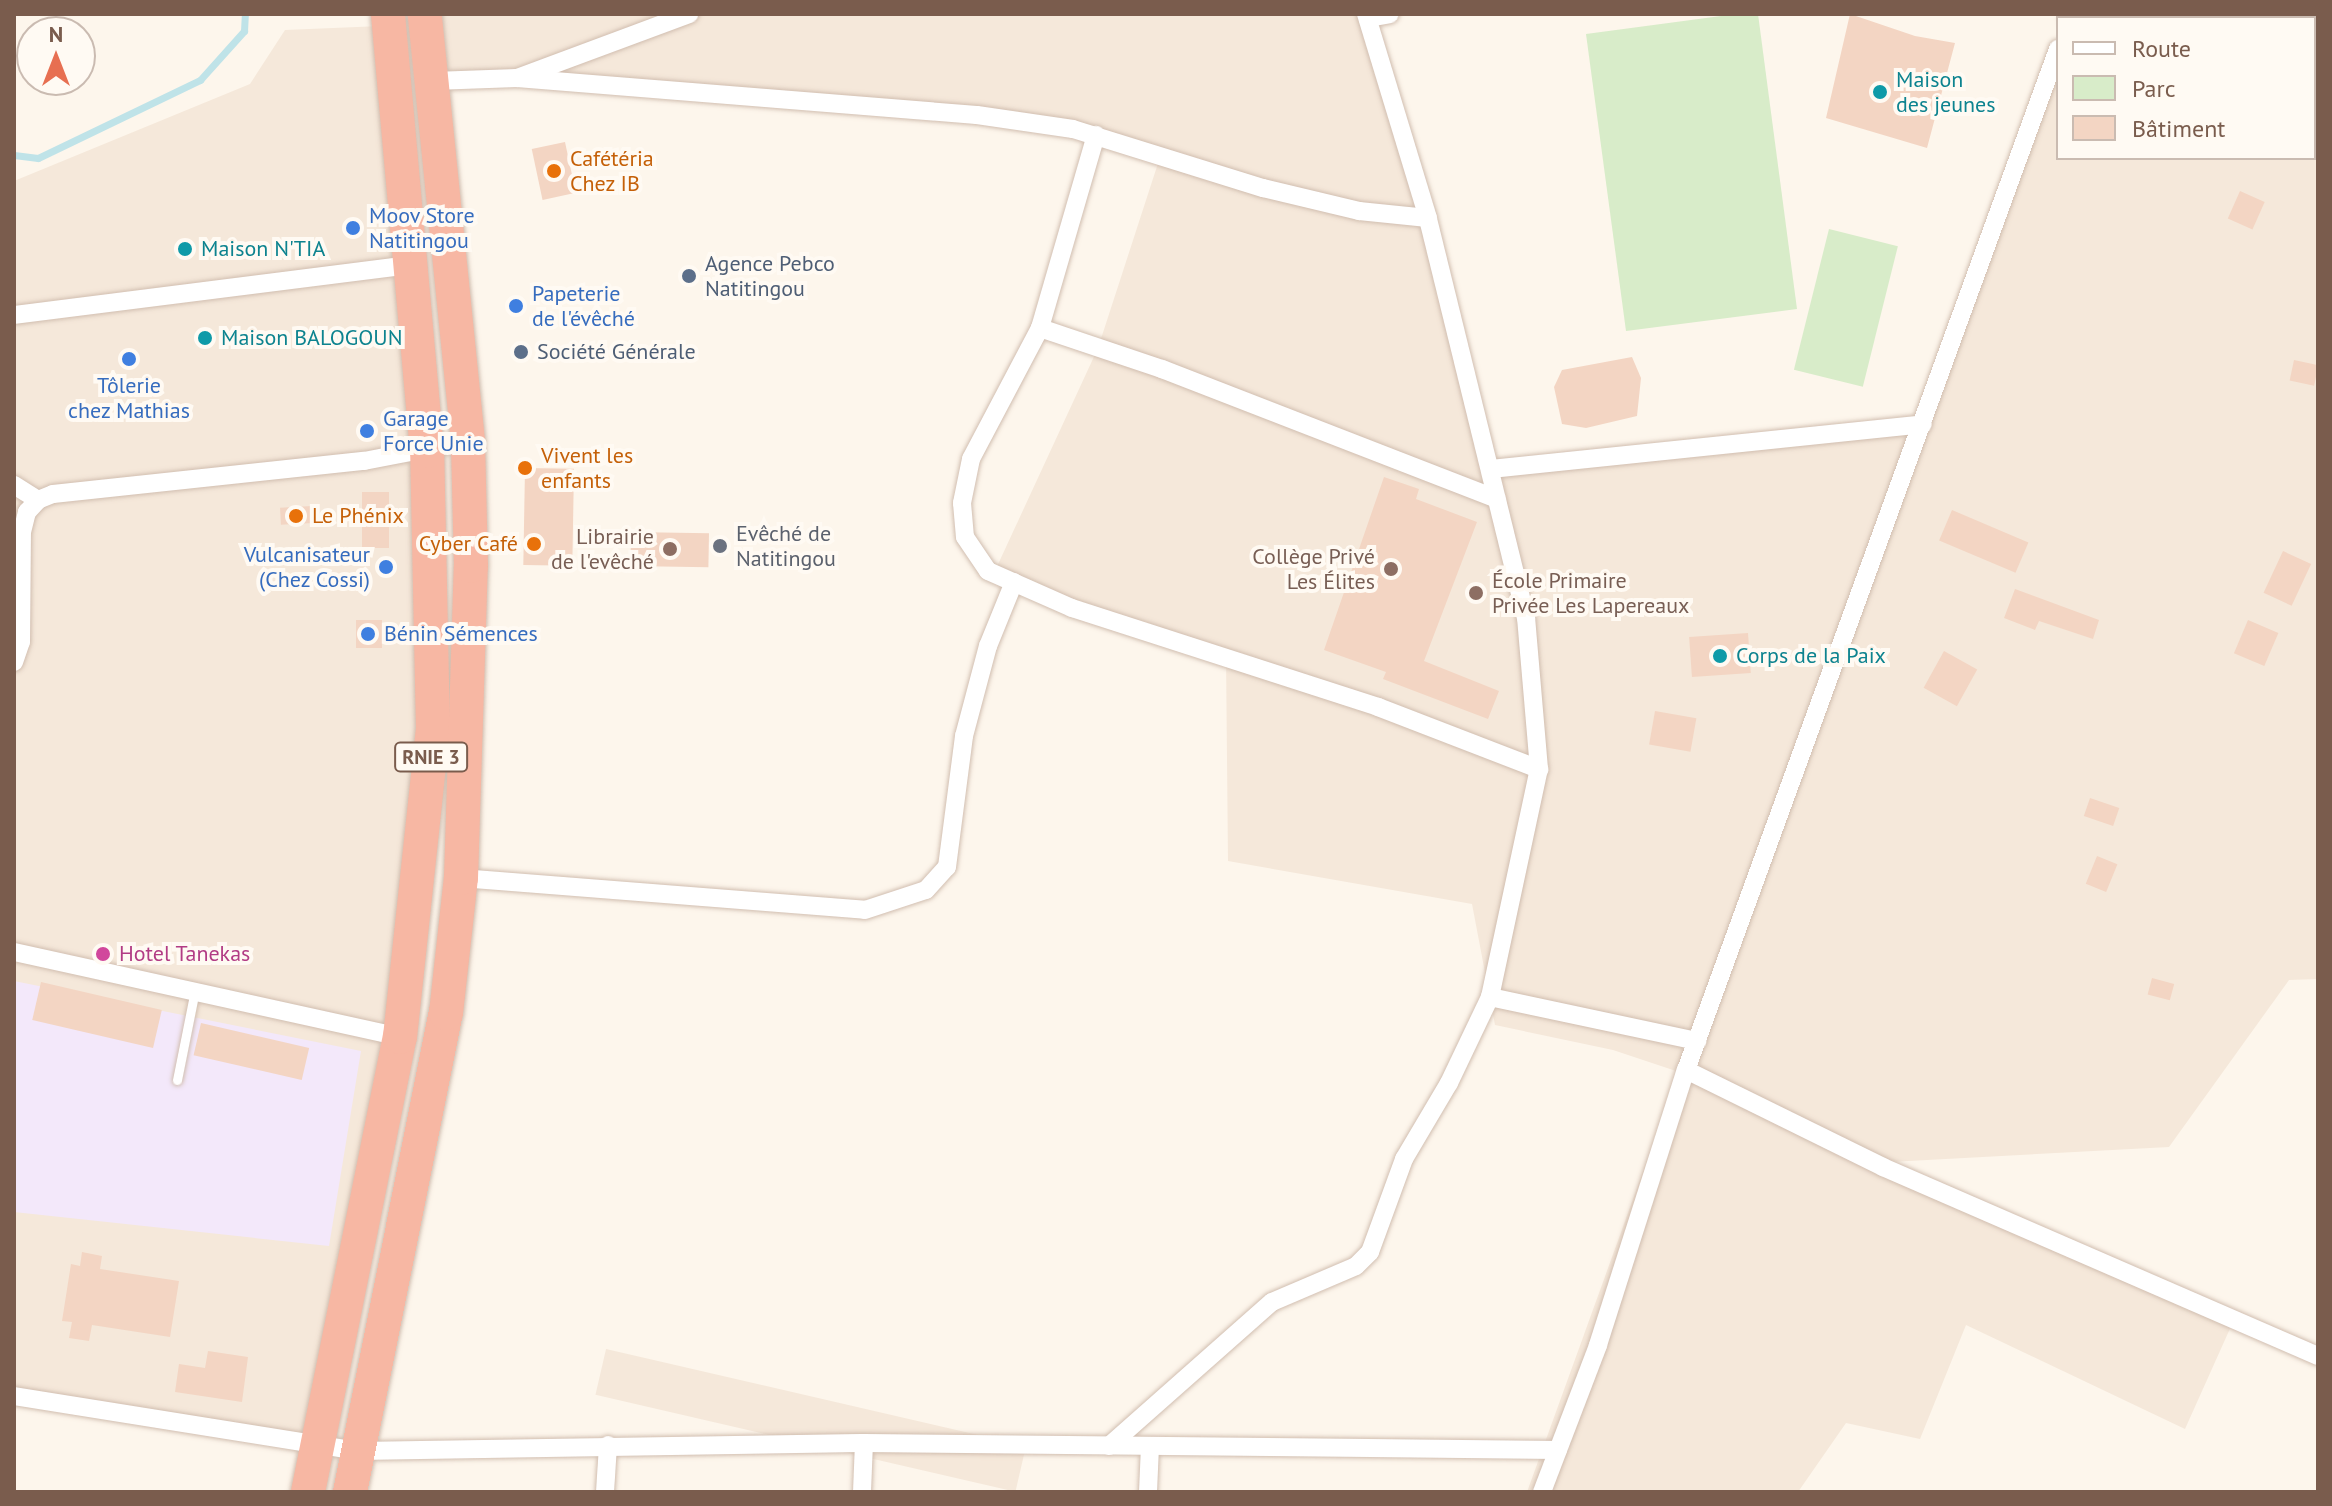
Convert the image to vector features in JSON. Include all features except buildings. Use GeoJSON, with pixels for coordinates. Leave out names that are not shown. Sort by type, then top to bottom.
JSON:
{"type":"FeatureCollection","features":[{"type":"Feature","properties":{"kind":"highway","name":"RNIE 3"},"geometry":{"type":"LineString","coordinates":[[308,1492],[400,1037],[433,730],[427,451],[388,14]]}},
{"type":"Feature","properties":{"kind":"highway","name":"RNIE 3"},"geometry":{"type":"LineString","coordinates":[[350,1492],[446,1013],[461,878],[471,566],[468,441],[425,14]]}},
{"type":"Feature","properties":{"kind":"street"},"geometry":{"type":"LineString","coordinates":[[517,78],[689,14]]}},
{"type":"Feature","properties":{"kind":"street"},"geometry":{"type":"LineString","coordinates":[[1109,1446],[1272,1302],[1356,1266],[1370,1252],[1404,1159],[1449,1083],[1490,997],[1539,769],[1526,618],[1428,218],[1367,16],[1390,14]]}},
{"type":"Feature","properties":{"kind":"street"},"geometry":{"type":"LineString","coordinates":[[1542,1492],[1598,1345],[1686,1070],[2056,55]]}},
{"type":"Feature","properties":{"kind":"street"},"geometry":{"type":"LineString","coordinates":[[433,81],[517,78],[977,115],[1096,135],[1263,188],[1359,211],[1428,218]]}},
{"type":"Feature","properties":{"kind":"street"},"geometry":{"type":"LineString","coordinates":[[1096,135],[1040,328],[971,459],[962,503],[965,537],[988,571],[1072,608],[1363,702],[1539,769]]}},
{"type":"Feature","properties":{"kind":"street"},"geometry":{"type":"LineString","coordinates":[[14,315],[411,265]]}},
{"type":"Feature","properties":{"kind":"street"},"geometry":{"type":"LineString","coordinates":[[1040,328],[1147,364],[1497,499]]}},
{"type":"Feature","properties":{"kind":"street"},"geometry":{"type":"LineString","coordinates":[[1490,469],[1923,424]]}},
{"type":"Feature","properties":{"kind":"street"},"geometry":{"type":"LineString","coordinates":[[14,662],[21,642],[22,532],[27,512],[38,500],[53,494],[427,451],[468,441]]}},
{"type":"Feature","properties":{"kind":"street"},"geometry":{"type":"LineString","coordinates":[[14,485],[38,500]]}},
{"type":"Feature","properties":{"kind":"street"},"geometry":{"type":"LineString","coordinates":[[461,878],[865,910],[926,890],[947,867],[964,736],[988,646],[1014,582]]}},
{"type":"Feature","properties":{"kind":"street"},"geometry":{"type":"LineString","coordinates":[[14,952],[400,1037]]}},
{"type":"Feature","properties":{"kind":"street"},"geometry":{"type":"LineString","coordinates":[[1490,997],[1697,1041]]}},
{"type":"Feature","properties":{"kind":"street"},"geometry":{"type":"LineString","coordinates":[[1686,1070],[1883,1167],[2318,1356]]}},
{"type":"Feature","properties":{"kind":"street"},"geometry":{"type":"LineString","coordinates":[[14,1396],[358,1451],[864,1443],[1558,1450]]}},
{"type":"Feature","properties":{"kind":"street"},"geometry":{"type":"LineString","coordinates":[[862,1492],[864,1443]]}},
{"type":"Feature","properties":{"kind":"street"},"geometry":{"type":"LineString","coordinates":[[605,1492],[608,1445]]}},
{"type":"Feature","properties":{"kind":"street"},"geometry":{"type":"LineString","coordinates":[[1148,1492],[1150,1446]]}},
{"type":"Feature","properties":{"kind":"lane"},"geometry":{"type":"LineString","coordinates":[[177,1080],[195,990]]}},
{"type":"Feature","properties":{"kind":"shaded area"},"geometry":{"type":"Polygon","coordinates":[[[421,14],[1393,14],[1370,19],[1484,469],[1926,415],[2056,74],[2056,160],[2316,160],[2316,16],[2079,14],[2318,14],[2318,979],[2289,980],[2169,1147],[1890,1162],[2237,1313],[2185,1429],[1966,1325],[1920,1439],[1846,1423],[1798,1492],[1527,1492],[1679,1072],[1613,1050],[1495,1025],[1472,904],[1228,861],[1226,655],[994,573],[1098,348],[1161,154],[981,117],[724,92],[430,83],[421,14]]]}},
{"type":"Feature","properties":{"kind":"shaded area"},"geometry":{"type":"Polygon","coordinates":[[[381,26],[426,671],[399,1010],[314,1445],[14,1396],[14,181],[250,84],[285,30],[381,26]]]}},
{"type":"Feature","properties":{"kind":"shaded area"},"geometry":{"type":"Polygon","coordinates":[[[14,981],[361,1051],[329,1246],[14,1212],[14,981]]]}},
{"type":"Feature","properties":{"kind":"shaded area"},"geometry":{"type":"Polygon","coordinates":[[[606,1349],[1026,1446],[1015,1492],[595,1395],[606,1349]]]}},
{"type":"Feature","properties":{"kind":"green space"},"geometry":{"type":"Polygon","coordinates":[[[1736,14],[1758,14],[1797,309],[1626,331],[1586,34],[1736,14]]]}},
{"type":"Feature","properties":{"kind":"green space"},"geometry":{"type":"Polygon","coordinates":[[[1829,229],[1898,246],[1863,387],[1794,370],[1829,229]]]}},
{"type":"Feature","properties":{"kind":"waterway"},"geometry":{"type":"LineString","coordinates":[[14,155],[38,158],[200,80],[244,31],[245,14]]}},
{"type":"Feature","properties":{"kind":"place","name":"Maison des jeunes"},"geometry":{"type":"Point","coordinates":[1880,92]}},
{"type":"Feature","properties":{"kind":"place","name":"Cafétéria Chez IB"},"geometry":{"type":"Point","coordinates":[554,171]}},
{"type":"Feature","properties":{"kind":"place","name":"Moov Store Natitingou"},"geometry":{"type":"Point","coordinates":[353,228]}},
{"type":"Feature","properties":{"kind":"place","name":"Maison N'TIA"},"geometry":{"type":"Point","coordinates":[185,249]}},
{"type":"Feature","properties":{"kind":"place","name":"Agence Pebco Natitingou"},"geometry":{"type":"Point","coordinates":[689,276]}},
{"type":"Feature","properties":{"kind":"place","name":"Papeterie de l'évêché"},"geometry":{"type":"Point","coordinates":[516,306]}},
{"type":"Feature","properties":{"kind":"place","name":"Maison BALOGOUN"},"geometry":{"type":"Point","coordinates":[205,338]}},
{"type":"Feature","properties":{"kind":"place","name":"Société Générale"},"geometry":{"type":"Point","coordinates":[521,352]}},
{"type":"Feature","properties":{"kind":"place","name":"Tôlerie chez Mathias"},"geometry":{"type":"Point","coordinates":[129,359]}},
{"type":"Feature","properties":{"kind":"place","name":"Garage Force Unie"},"geometry":{"type":"Point","coordinates":[367,431]}},
{"type":"Feature","properties":{"kind":"place","name":"Vivent les enfants"},"geometry":{"type":"Point","coordinates":[525,468]}},
{"type":"Feature","properties":{"kind":"place","name":"Le Phénix"},"geometry":{"type":"Point","coordinates":[296,516]}},
{"type":"Feature","properties":{"kind":"place","name":"Cyber Café"},"geometry":{"type":"Point","coordinates":[534,544]}},
{"type":"Feature","properties":{"kind":"place","name":"Evêché de Natitingou"},"geometry":{"type":"Point","coordinates":[720,546]}},
{"type":"Feature","properties":{"kind":"place","name":"Librairie de l'evêché"},"geometry":{"type":"Point","coordinates":[670,549]}},
{"type":"Feature","properties":{"kind":"place","name":"Vulcanisateur (Chez Cossi)"},"geometry":{"type":"Point","coordinates":[386,567]}},
{"type":"Feature","properties":{"kind":"place","name":"Collège Privé Les Élites"},"geometry":{"type":"Point","coordinates":[1391,569]}},
{"type":"Feature","properties":{"kind":"place","name":"École Primaire Privée Les Lapereaux"},"geometry":{"type":"Point","coordinates":[1476,593]}},
{"type":"Feature","properties":{"kind":"place","name":"Bénin Sémences"},"geometry":{"type":"Point","coordinates":[368,634]}},
{"type":"Feature","properties":{"kind":"place","name":"Corps de la Paix"},"geometry":{"type":"Point","coordinates":[1720,656]}},
{"type":"Feature","properties":{"kind":"place","name":"Hotel Tanekas"},"geometry":{"type":"Point","coordinates":[103,954]}}]}
